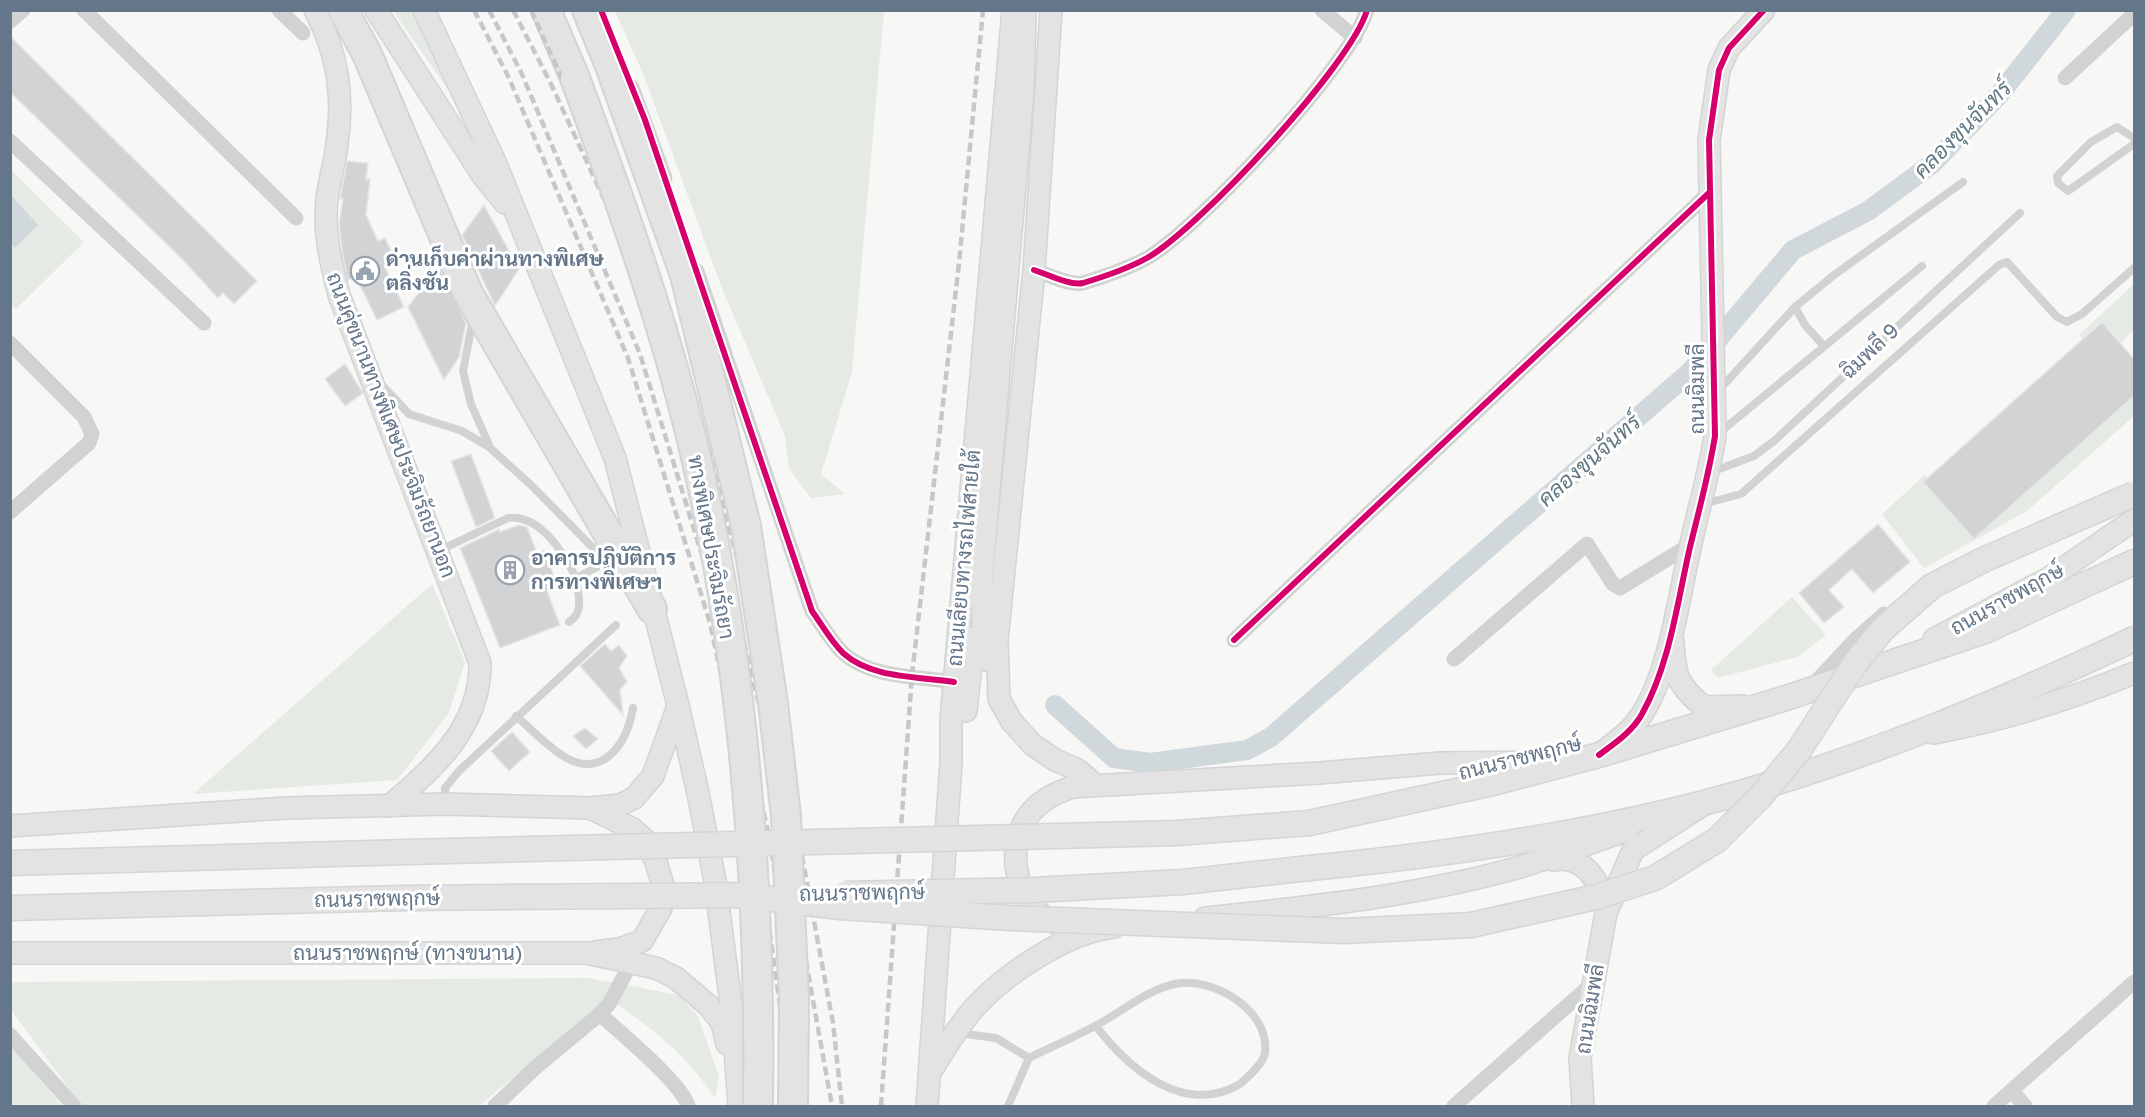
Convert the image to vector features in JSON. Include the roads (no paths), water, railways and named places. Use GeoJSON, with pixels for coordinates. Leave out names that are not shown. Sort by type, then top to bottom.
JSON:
{"type":"FeatureCollection","features":[{"type":"Feature","properties":{"kind":"highway"},"geometry":{"type":"LineString","coordinates":[[343,10],[367,54],[476,307],[614,557],[652,609]]}},
{"type":"Feature","properties":{"kind":"highway","name":"ทางพิเศษประจิมรัถยา"},"geometry":{"type":"LineString","coordinates":[[546,10],[575,78],[627,219],[668,351],[698,465],[721,581],[739,716],[757,918],[758,1107]]}},
{"type":"Feature","properties":{"kind":"highway","name":"ทางพิเศษประจิมรัถยา"},"geometry":{"type":"LineString","coordinates":[[587,10],[610,66],[685,275],[746,526],[773,703],[786,816],[794,999],[793,1107]]}},
{"type":"Feature","properties":{"kind":"main road","name":"ถนนคู่ขนานทางพิเศษประจิมรัถยานอก"},"geometry":{"type":"LineString","coordinates":[[315,10],[335,55],[340,81],[341,113],[327,198],[330,261],[339,295],[480,663],[477,698],[455,741],[438,763],[389,806]]}},
{"type":"Feature","properties":{"kind":"main road"},"geometry":{"type":"LineString","coordinates":[[376,10],[483,176],[521,223]]}},
{"type":"Feature","properties":{"kind":"main road"},"geometry":{"type":"LineString","coordinates":[[424,10],[451,64],[521,223],[615,458],[678,705],[715,881],[733,1019],[739,1107]]}},
{"type":"Feature","properties":{"kind":"main road","name":"ถนนเลียบทางรถไฟสายใต้"},"geometry":{"type":"LineString","coordinates":[[929,1102],[951,763],[951,719],[967,515],[1013,10]]}},
{"type":"Feature","properties":{"kind":"main road"},"geometry":{"type":"LineString","coordinates":[[951,763],[965,716],[988,513],[1023,91],[1025,10]]}},
{"type":"Feature","properties":{"kind":"main road","name":"ถนนเลียบทางรถไฟสายใต้"},"geometry":{"type":"LineString","coordinates":[[1051,10],[1035,270],[997,640],[999,699],[1012,722],[1033,745],[1054,760],[1078,770],[1095,785]]}},
{"type":"Feature","properties":{"kind":"main road","name":"ถนนฉิมพลี"},"geometry":{"type":"LineString","coordinates":[[1599,755],[1628,733],[1641,715],[1653,688],[1672,630],[1690,545],[1709,472],[1715,436],[1709,140],[1719,70],[1729,48],[1764,10]]}},
{"type":"Feature","properties":{"kind":"main road"},"geometry":{"type":"LineString","coordinates":[[737,895],[840,907],[965,916],[1344,932],[1471,925],[1596,897],[1655,878],[1717,840],[1761,796],[1799,750],[1856,662],[1883,629],[1932,586],[1983,560],[2134,494]]}},
{"type":"Feature","properties":{"kind":"main road","name":"ถนนราชพฤกษ์"},"geometry":{"type":"LineString","coordinates":[[1874,668],[1955,629],[2049,578],[2134,520]]}},
{"type":"Feature","properties":{"kind":"main road","name":"ถนนราชพฤกษ์"},"geometry":{"type":"LineString","coordinates":[[10,863],[1177,833],[1309,823],[1493,783],[1599,755],[1762,705],[1985,631],[2134,562]]}},
{"type":"Feature","properties":{"kind":"main road"},"geometry":{"type":"LineString","coordinates":[[981,584],[986,670],[992,690],[999,699]]}},
{"type":"Feature","properties":{"kind":"main road","name":"ถนนฉิมพลี"},"geometry":{"type":"LineString","coordinates":[[1672,630],[1675,674],[1684,691],[1704,707],[1762,705]]}},
{"type":"Feature","properties":{"kind":"main road","name":"ถนนราชพฤกษ์"},"geometry":{"type":"LineString","coordinates":[[1572,762],[1440,763],[1319,773],[1072,787],[1050,796],[1032,811],[1020,832],[1015,855],[1021,886],[1028,900],[1043,917],[1060,926],[1095,929],[1322,905],[1439,885],[1520,867],[1895,741],[2020,690],[2134,639]]}},
{"type":"Feature","properties":{"kind":"main road","name":"ถนนราชพฤกษ์"},"geometry":{"type":"LineString","coordinates":[[1895,741],[1990,723],[2095,689],[2134,673]]}},
{"type":"Feature","properties":{"kind":"main road"},"geometry":{"type":"LineString","coordinates":[[10,826],[286,808],[446,804],[590,808],[620,805],[645,788],[661,758],[678,705]]}},
{"type":"Feature","properties":{"kind":"main road","name":"ถนนฉิมพลี"},"geometry":{"type":"LineString","coordinates":[[1583,1107],[1580,1058],[1606,913],[1634,850],[1708,802]]}},
{"type":"Feature","properties":{"kind":"main road","name":"ถนนราชพฤกษ์"},"geometry":{"type":"LineString","coordinates":[[17,909],[405,898],[1034,890],[1183,882],[1489,846],[1708,802]]}},
{"type":"Feature","properties":{"kind":"main road"},"geometry":{"type":"LineString","coordinates":[[586,953],[619,949],[642,941],[661,908],[663,885],[647,842],[633,829],[590,808]]}},
{"type":"Feature","properties":{"kind":"main road","name":"ถนนฉิมพลี"},"geometry":{"type":"LineString","coordinates":[[1520,867],[1561,859],[1579,862],[1593,877],[1603,895],[1606,913]]}},
{"type":"Feature","properties":{"kind":"main road","name":"ถนนราชพฤกษ์"},"geometry":{"type":"LineString","coordinates":[[931,1070],[976,1006],[1004,982],[1054,948],[1095,929]]}},
{"type":"Feature","properties":{"kind":"main road","name":"ถนนราชพฤกษ์ (ทางขนาน)"},"geometry":{"type":"LineString","coordinates":[[10,953],[586,953],[657,968],[676,978],[709,1006],[722,1023],[738,1081]]}},
{"type":"Feature","properties":{"kind":"street"},"geometry":{"type":"LineString","coordinates":[[10,21],[23,10]]}},
{"type":"Feature","properties":{"kind":"street"},"geometry":{"type":"LineString","coordinates":[[84,10],[296,218]]}},
{"type":"Feature","properties":{"kind":"street"},"geometry":{"type":"LineString","coordinates":[[279,10],[303,33]]}},
{"type":"Feature","properties":{"kind":"street"},"geometry":{"type":"LineString","coordinates":[[601,10],[645,120],[812,611],[843,653],[880,673],[954,682]]}},
{"type":"Feature","properties":{"kind":"street"},"geometry":{"type":"LineString","coordinates":[[1322,10],[1355,38]]}},
{"type":"Feature","properties":{"kind":"street"},"geometry":{"type":"LineString","coordinates":[[1035,270],[1080,284],[1147,258],[1198,218],[1244,172],[1314,92],[1355,38],[1367,10]]}},
{"type":"Feature","properties":{"kind":"street"},"geometry":{"type":"LineString","coordinates":[[2065,78],[2134,14]]}},
{"type":"Feature","properties":{"kind":"street"},"geometry":{"type":"LineString","coordinates":[[10,141],[204,323]]}},
{"type":"Feature","properties":{"kind":"street"},"geometry":{"type":"LineString","coordinates":[[1234,640],[1710,192]]}},
{"type":"Feature","properties":{"kind":"street"},"geometry":{"type":"LineString","coordinates":[[10,343],[84,417],[92,434],[89,443],[10,512]]}},
{"type":"Feature","properties":{"kind":"street"},"geometry":{"type":"LineString","coordinates":[[1808,690],[1857,638],[1911,589],[1987,548],[2134,482]]}},
{"type":"Feature","properties":{"kind":"street"},"geometry":{"type":"LineString","coordinates":[[1454,659],[1587,544],[1613,584],[1620,588],[1690,545]]}},
{"type":"Feature","properties":{"kind":"street"},"geometry":{"type":"LineString","coordinates":[[495,1107],[535,1068],[600,1014],[609,1004],[630,964]]}},
{"type":"Feature","properties":{"kind":"street"},"geometry":{"type":"LineString","coordinates":[[1994,1107],[2134,982]]}},
{"type":"Feature","properties":{"kind":"street"},"geometry":{"type":"LineString","coordinates":[[1454,1107],[1593,983]]}},
{"type":"Feature","properties":{"kind":"street"},"geometry":{"type":"LineString","coordinates":[[600,1014],[674,1084],[686,1099],[688,1107]]}},
{"type":"Feature","properties":{"kind":"street"},"geometry":{"type":"LineString","coordinates":[[10,1035],[74,1107]]}},
{"type":"Feature","properties":{"kind":"street"},"geometry":{"type":"LineString","coordinates":[[2012,1091],[2025,1107]]}},
{"type":"Feature","properties":{"kind":"lane"},"geometry":{"type":"LineString","coordinates":[[2134,138],[2117,127],[2100,137],[2057,176],[2058,183],[2068,191],[2134,144]]}},
{"type":"Feature","properties":{"kind":"lane"},"geometry":{"type":"LineString","coordinates":[[1714,389],[1795,307],[1834,275],[1963,182]]}},
{"type":"Feature","properties":{"kind":"lane","name":"ฉิมพลี 9"},"geometry":{"type":"LineString","coordinates":[[1709,472],[1754,456],[1774,441],[2020,213]]}},
{"type":"Feature","properties":{"kind":"lane"},"geometry":{"type":"LineString","coordinates":[[1701,504],[1741,494],[2000,265],[2007,262],[2057,317],[2067,322],[2082,314],[2134,268]]}},
{"type":"Feature","properties":{"kind":"lane"},"geometry":{"type":"LineString","coordinates":[[1715,436],[1922,266]]}},
{"type":"Feature","properties":{"kind":"lane"},"geometry":{"type":"LineString","coordinates":[[476,307],[463,371],[471,404],[489,447]]}},
{"type":"Feature","properties":{"kind":"lane"},"geometry":{"type":"LineString","coordinates":[[1795,307],[1805,325],[1823,345]]}},
{"type":"Feature","properties":{"kind":"lane"},"geometry":{"type":"LineString","coordinates":[[365,363],[396,403],[409,414],[427,422],[462,431],[489,447],[614,557],[576,578]]}},
{"type":"Feature","properties":{"kind":"lane"},"geometry":{"type":"LineString","coordinates":[[438,551],[508,518],[519,517],[547,534],[566,558],[576,578],[580,608],[576,618],[569,622]]}},
{"type":"Feature","properties":{"kind":"lane"},"geometry":{"type":"LineString","coordinates":[[446,804],[445,788],[459,771],[616,625]]}},
{"type":"Feature","properties":{"kind":"lane"},"geometry":{"type":"LineString","coordinates":[[516,716],[564,756],[581,763],[595,763],[609,757],[620,745],[629,730],[633,708]]}},
{"type":"Feature","properties":{"kind":"lane"},"geometry":{"type":"LineString","coordinates":[[1008,1107],[1029,1058],[1096,1026],[1157,991],[1180,983],[1209,986],[1235,998],[1257,1019],[1265,1040],[1265,1055],[1249,1076],[1225,1096],[1209,1101],[1189,1100],[1168,1094],[1140,1075],[1118,1054],[1096,1026]]}},
{"type":"Feature","properties":{"kind":"lane"},"geometry":{"type":"LineString","coordinates":[[956,1033],[996,1038],[1029,1058]]}},
{"type":"Feature","properties":{"kind":"waterway","name":"คลองขุนจันทร์"},"geometry":{"type":"LineString","coordinates":[[1055,705],[1114,758],[1150,763],[1247,750],[1271,737],[1691,371],[1793,250],[1868,211],[1933,163],[1999,95],[2066,10]]}},
{"type":"Feature","properties":{"kind":"railway"},"geometry":{"type":"LineString","coordinates":[[474,10],[509,78],[628,358],[710,623],[758,848],[786,1049],[790,1106]]}},
{"type":"Feature","properties":{"kind":"railway"},"geometry":{"type":"LineString","coordinates":[[489,10],[521,72],[640,354],[722,620],[771,846],[799,1048],[803,1106]]}},
{"type":"Feature","properties":{"kind":"railway"},"geometry":{"type":"LineString","coordinates":[[513,10],[551,84],[609,210],[723,557],[762,717],[832,1106]]}},
{"type":"Feature","properties":{"kind":"railway"},"geometry":{"type":"LineString","coordinates":[[531,10],[618,203],[704,432],[756,630],[794,813],[833,1023],[842,1106]]}},
{"type":"Feature","properties":{"kind":"railway"},"geometry":{"type":"LineString","coordinates":[[881,1106],[912,675],[959,263],[983,10]]}},
{"type":"Feature","properties":{"kind":"place","name":"ด่านเก็บค่าผ่านทางพิเศษ ตลิ่งชัน"},"geometry":{"type":"Point","coordinates":[365,271]}},
{"type":"Feature","properties":{"kind":"place","name":"อาคารปฏิบัติการ การทางพิเศษฯ"},"geometry":{"type":"Point","coordinates":[510,570]}}]}
